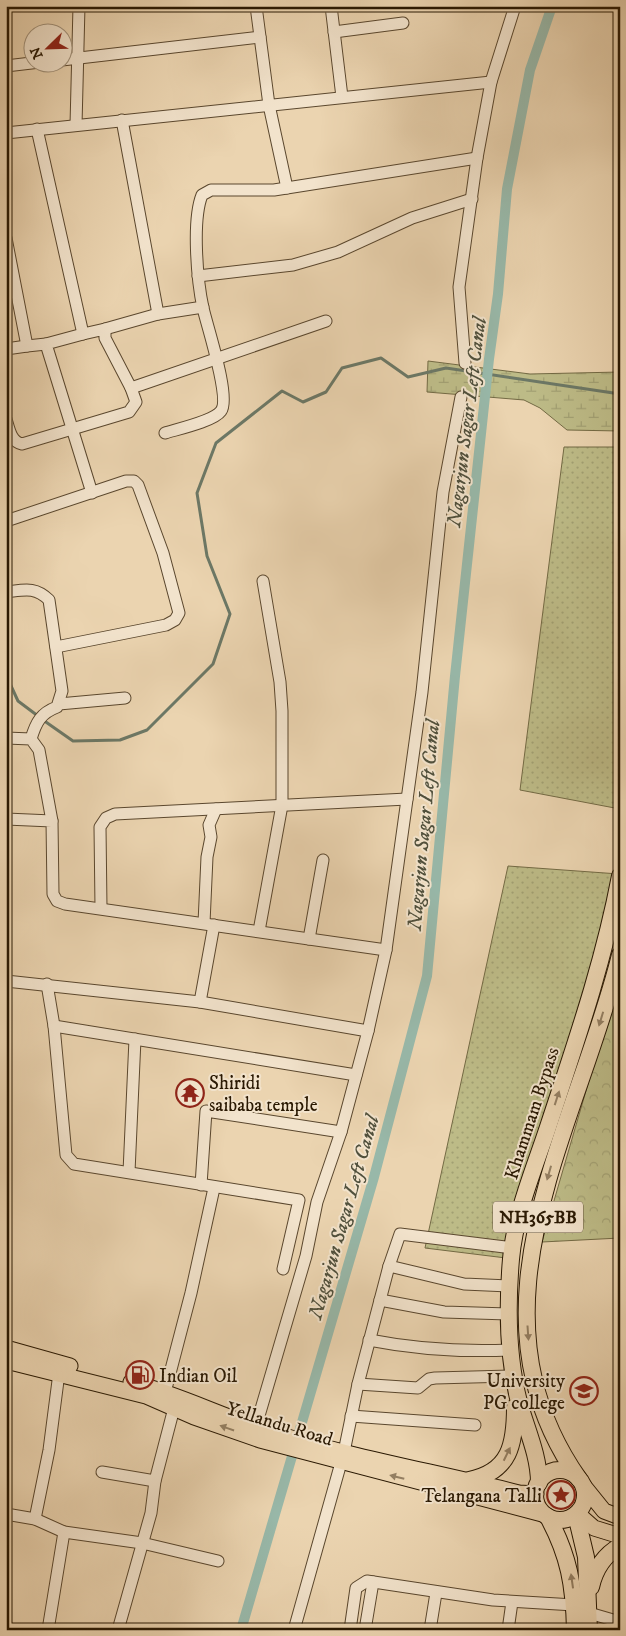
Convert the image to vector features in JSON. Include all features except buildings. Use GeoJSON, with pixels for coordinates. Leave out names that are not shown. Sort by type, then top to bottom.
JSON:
{"type":"FeatureCollection","features":[{"type":"Feature","properties":{"kind":"highway","name":"Khammam Bypass"},"geometry":{"type":"LineString","coordinates":[[538,1488],[535,1456],[521,1408],[510,1350],[508,1314],[513,1248],[525,1198],[588,1003],[611,922],[620,876]]}},
{"type":"Feature","properties":{"kind":"highway","name":"Khammam Bypass"},"geometry":{"type":"LineString","coordinates":[[581,1482],[553,1438],[536,1393],[529,1347],[528,1288],[530,1258],[542,1198],[620,955]]}},
{"type":"Feature","properties":{"kind":"highway"},"geometry":{"type":"LineString","coordinates":[[469,1480],[489,1474],[498,1468],[510,1449],[515,1422],[514,1376]]}},
{"type":"Feature","properties":{"kind":"highway"},"geometry":{"type":"LineString","coordinates":[[538,1488],[544,1477],[558,1471],[566,1471],[581,1482]]}},
{"type":"Feature","properties":{"kind":"highway","name":"NH365BB"},"geometry":{"type":"LineString","coordinates":[[575,1630],[584,1607],[586,1557],[576,1514],[585,1500],[581,1482]]}},
{"type":"Feature","properties":{"kind":"highway","name":"NH365BB"},"geometry":{"type":"LineString","coordinates":[[538,1488],[538,1506],[547,1516],[567,1558],[584,1607],[589,1630]]}},
{"type":"Feature","properties":{"kind":"highway"},"geometry":{"type":"LineString","coordinates":[[547,1516],[562,1520],[576,1514]]}},
{"type":"Feature","properties":{"kind":"highway"},"geometry":{"type":"LineString","coordinates":[[584,1607],[595,1572],[602,1560],[620,1546]]}},
{"type":"Feature","properties":{"kind":"main road","name":"Yellandu Road"},"geometry":{"type":"LineString","coordinates":[[6,1348],[168,1401],[194,1417],[261,1432],[343,1458],[547,1516]]}},
{"type":"Feature","properties":{"kind":"main road","name":"Yellandu Road"},"geometry":{"type":"LineString","coordinates":[[6,1361],[168,1401]]}},
{"type":"Feature","properties":{"kind":"main road","name":"Yellandu Road"},"geometry":{"type":"LineString","coordinates":[[343,1458],[469,1480],[519,1493],[538,1488]]}},
{"type":"Feature","properties":{"kind":"main road"},"geometry":{"type":"LineString","coordinates":[[581,1482],[604,1511],[620,1517]]}},
{"type":"Feature","properties":{"kind":"main road"},"geometry":{"type":"LineString","coordinates":[[576,1514],[594,1528],[620,1536]]}},
{"type":"Feature","properties":{"kind":"street"},"geometry":{"type":"LineString","coordinates":[[76,125],[78,6]]}},
{"type":"Feature","properties":{"kind":"street"},"geometry":{"type":"LineString","coordinates":[[256,6],[269,105],[287,188]]}},
{"type":"Feature","properties":{"kind":"street"},"geometry":{"type":"LineString","coordinates":[[330,6],[342,97]]}},
{"type":"Feature","properties":{"kind":"street"},"geometry":{"type":"LineString","coordinates":[[465,363],[459,288],[477,158],[491,82],[515,6]]}},
{"type":"Feature","properties":{"kind":"street"},"geometry":{"type":"LineString","coordinates":[[334,32],[403,23]]}},
{"type":"Feature","properties":{"kind":"street"},"geometry":{"type":"LineString","coordinates":[[72,59],[260,37]]}},
{"type":"Feature","properties":{"kind":"street"},"geometry":{"type":"LineString","coordinates":[[6,66],[22,64]]}},
{"type":"Feature","properties":{"kind":"street"},"geometry":{"type":"LineString","coordinates":[[6,133],[491,82]]}},
{"type":"Feature","properties":{"kind":"street"},"geometry":{"type":"LineString","coordinates":[[122,120],[158,314]]}},
{"type":"Feature","properties":{"kind":"street"},"geometry":{"type":"LineString","coordinates":[[37,129],[83,334]]}},
{"type":"Feature","properties":{"kind":"street"},"geometry":{"type":"LineString","coordinates":[[165,433],[214,417],[221,411],[225,403],[218,358],[203,307],[198,276],[197,206],[202,195],[212,190],[287,188],[477,158]]}},
{"type":"Feature","properties":{"kind":"street"},"geometry":{"type":"LineString","coordinates":[[198,276],[293,264],[338,252],[412,218],[472,199]]}},
{"type":"Feature","properties":{"kind":"street"},"geometry":{"type":"LineString","coordinates":[[6,238],[27,346]]}},
{"type":"Feature","properties":{"kind":"street"},"geometry":{"type":"LineString","coordinates":[[6,349],[46,344],[158,314],[203,307]]}},
{"type":"Feature","properties":{"kind":"street"},"geometry":{"type":"LineString","coordinates":[[131,388],[326,321]]}},
{"type":"Feature","properties":{"kind":"street"},"geometry":{"type":"LineString","coordinates":[[6,419],[11,434],[18,443],[22,444],[72,431],[129,412],[136,402],[131,388],[105,338],[105,329]]}},
{"type":"Feature","properties":{"kind":"street"},"geometry":{"type":"LineString","coordinates":[[46,344],[92,493]]}},
{"type":"Feature","properties":{"kind":"street"},"geometry":{"type":"LineString","coordinates":[[261,1432],[306,1256],[317,1202],[341,1132],[368,1032],[386,950],[422,692],[443,492],[461,397]]}},
{"type":"Feature","properties":{"kind":"street"},"geometry":{"type":"LineString","coordinates":[[6,521],[126,481],[134,481],[138,485],[163,553],[179,613],[175,620],[166,625],[56,648]]}},
{"type":"Feature","properties":{"kind":"street"},"geometry":{"type":"LineString","coordinates":[[259,931],[282,806],[282,711],[280,682],[262,581]]}},
{"type":"Feature","properties":{"kind":"street"},"geometry":{"type":"LineString","coordinates":[[6,592],[32,589],[41,592],[49,600],[62,691],[57,707],[47,711],[36,722],[31,739]]}},
{"type":"Feature","properties":{"kind":"street"},"geometry":{"type":"LineString","coordinates":[[59,704],[125,698]]}},
{"type":"Feature","properties":{"kind":"street"},"geometry":{"type":"LineString","coordinates":[[6,738],[31,739]]}},
{"type":"Feature","properties":{"kind":"street"},"geometry":{"type":"LineString","coordinates":[[31,739],[39,750],[52,821],[53,894],[57,900],[65,904],[386,950]]}},
{"type":"Feature","properties":{"kind":"street"},"geometry":{"type":"LineString","coordinates":[[101,908],[100,827],[106,818],[114,814],[407,799]]}},
{"type":"Feature","properties":{"kind":"street"},"geometry":{"type":"LineString","coordinates":[[200,1002],[209,924],[207,858],[211,837],[209,825],[216,809]]}},
{"type":"Feature","properties":{"kind":"street"},"geometry":{"type":"LineString","coordinates":[[6,819],[52,821]]}},
{"type":"Feature","properties":{"kind":"street"},"geometry":{"type":"LineString","coordinates":[[309,939],[323,860]]}},
{"type":"Feature","properties":{"kind":"street"},"geometry":{"type":"LineString","coordinates":[[6,981],[48,984],[200,1002],[368,1032]]}},
{"type":"Feature","properties":{"kind":"street"},"geometry":{"type":"LineString","coordinates":[[48,984],[54,1026],[66,1155],[74,1164],[214,1188],[317,1202]]}},
{"type":"Feature","properties":{"kind":"street"},"geometry":{"type":"LineString","coordinates":[[54,1026],[356,1075]]}},
{"type":"Feature","properties":{"kind":"street"},"geometry":{"type":"LineString","coordinates":[[129,1172],[135,1039]]}},
{"type":"Feature","properties":{"kind":"street"},"geometry":{"type":"LineString","coordinates":[[201,1185],[206,1112],[341,1132]]}},
{"type":"Feature","properties":{"kind":"street"},"geometry":{"type":"LineString","coordinates":[[118,1630],[150,1513],[168,1401],[214,1188]]}},
{"type":"Feature","properties":{"kind":"street"},"geometry":{"type":"LineString","coordinates":[[283,1269],[299,1200]]}},
{"type":"Feature","properties":{"kind":"street"},"geometry":{"type":"LineString","coordinates":[[294,1630],[343,1458],[369,1340],[389,1266],[400,1234],[513,1248]]}},
{"type":"Feature","properties":{"kind":"street"},"geometry":{"type":"LineString","coordinates":[[389,1266],[464,1284],[509,1286]]}},
{"type":"Feature","properties":{"kind":"street"},"geometry":{"type":"LineString","coordinates":[[380,1300],[444,1312],[508,1314]]}},
{"type":"Feature","properties":{"kind":"street"},"geometry":{"type":"LineString","coordinates":[[369,1340],[396,1345],[442,1349],[510,1350]]}},
{"type":"Feature","properties":{"kind":"street"},"geometry":{"type":"LineString","coordinates":[[35,1519],[49,1450],[59,1374]]}},
{"type":"Feature","properties":{"kind":"street"},"geometry":{"type":"LineString","coordinates":[[358,1384],[418,1388],[429,1379],[435,1378],[514,1376]]}},
{"type":"Feature","properties":{"kind":"street"},"geometry":{"type":"LineString","coordinates":[[351,1416],[475,1425]]}},
{"type":"Feature","properties":{"kind":"street"},"geometry":{"type":"LineString","coordinates":[[102,1472],[155,1481]]}},
{"type":"Feature","properties":{"kind":"street"},"geometry":{"type":"LineString","coordinates":[[6,1514],[35,1519],[64,1532],[142,1543],[218,1561]]}},
{"type":"Feature","properties":{"kind":"street"},"geometry":{"type":"LineString","coordinates":[[48,1630],[64,1532]]}},
{"type":"Feature","properties":{"kind":"street"},"geometry":{"type":"LineString","coordinates":[[350,1630],[356,1588],[360,1583],[372,1582],[436,1593],[512,1602],[584,1607],[620,1622]]}},
{"type":"Feature","properties":{"kind":"street"},"geometry":{"type":"LineString","coordinates":[[366,1630],[372,1582]]}},
{"type":"Feature","properties":{"kind":"street"},"geometry":{"type":"LineString","coordinates":[[430,1630],[436,1593]]}},
{"type":"Feature","properties":{"kind":"street"},"geometry":{"type":"LineString","coordinates":[[508,1630],[512,1602]]}},
{"type":"Feature","properties":{"kind":"green space"},"geometry":{"type":"Polygon","coordinates":[[[428,361],[530,374],[620,372],[620,431],[567,430],[540,408],[524,400],[427,392],[428,361]]]}},
{"type":"Feature","properties":{"kind":"green space"},"geometry":{"type":"Polygon","coordinates":[[[564,447],[620,447],[620,809],[520,790],[564,447]]]}},
{"type":"Feature","properties":{"kind":"green space"},"geometry":{"type":"Polygon","coordinates":[[[508,866],[619,874],[506,1258],[425,1248],[508,866]]]}},
{"type":"Feature","properties":{"kind":"green space"},"geometry":{"type":"Polygon","coordinates":[[[620,974],[620,1238],[542,1242],[620,974]]]}},
{"type":"Feature","properties":{"kind":"waterway","name":"Nagarjun Sagar Left Canal"},"geometry":{"type":"LineString","coordinates":[[241,1630],[374,1177],[427,976],[455,676],[489,359],[498,294],[507,189],[530,70],[552,6]]}},
{"type":"Feature","properties":{"kind":"waterway"},"geometry":{"type":"LineString","coordinates":[[43,720],[73,741],[120,740],[147,730],[213,664],[230,614],[207,556],[197,493],[216,443],[282,391],[303,402],[326,392],[342,368],[381,358],[408,377],[446,368],[620,394]]}},
{"type":"Feature","properties":{"kind":"waterway"},"geometry":{"type":"LineString","coordinates":[[6,675],[18,701],[38,716]]}},
{"type":"Feature","properties":{"kind":"place","name":"Shiridi saibaba temple"},"geometry":{"type":"Point","coordinates":[190,1093]}},
{"type":"Feature","properties":{"kind":"place","name":"Indian Oil"},"geometry":{"type":"Point","coordinates":[140,1375]}},
{"type":"Feature","properties":{"kind":"place","name":"University PG college"},"geometry":{"type":"Point","coordinates":[584,1391]}},
{"type":"Feature","properties":{"kind":"place","name":"Telangana Talli"},"geometry":{"type":"Point","coordinates":[561,1495]}}]}
